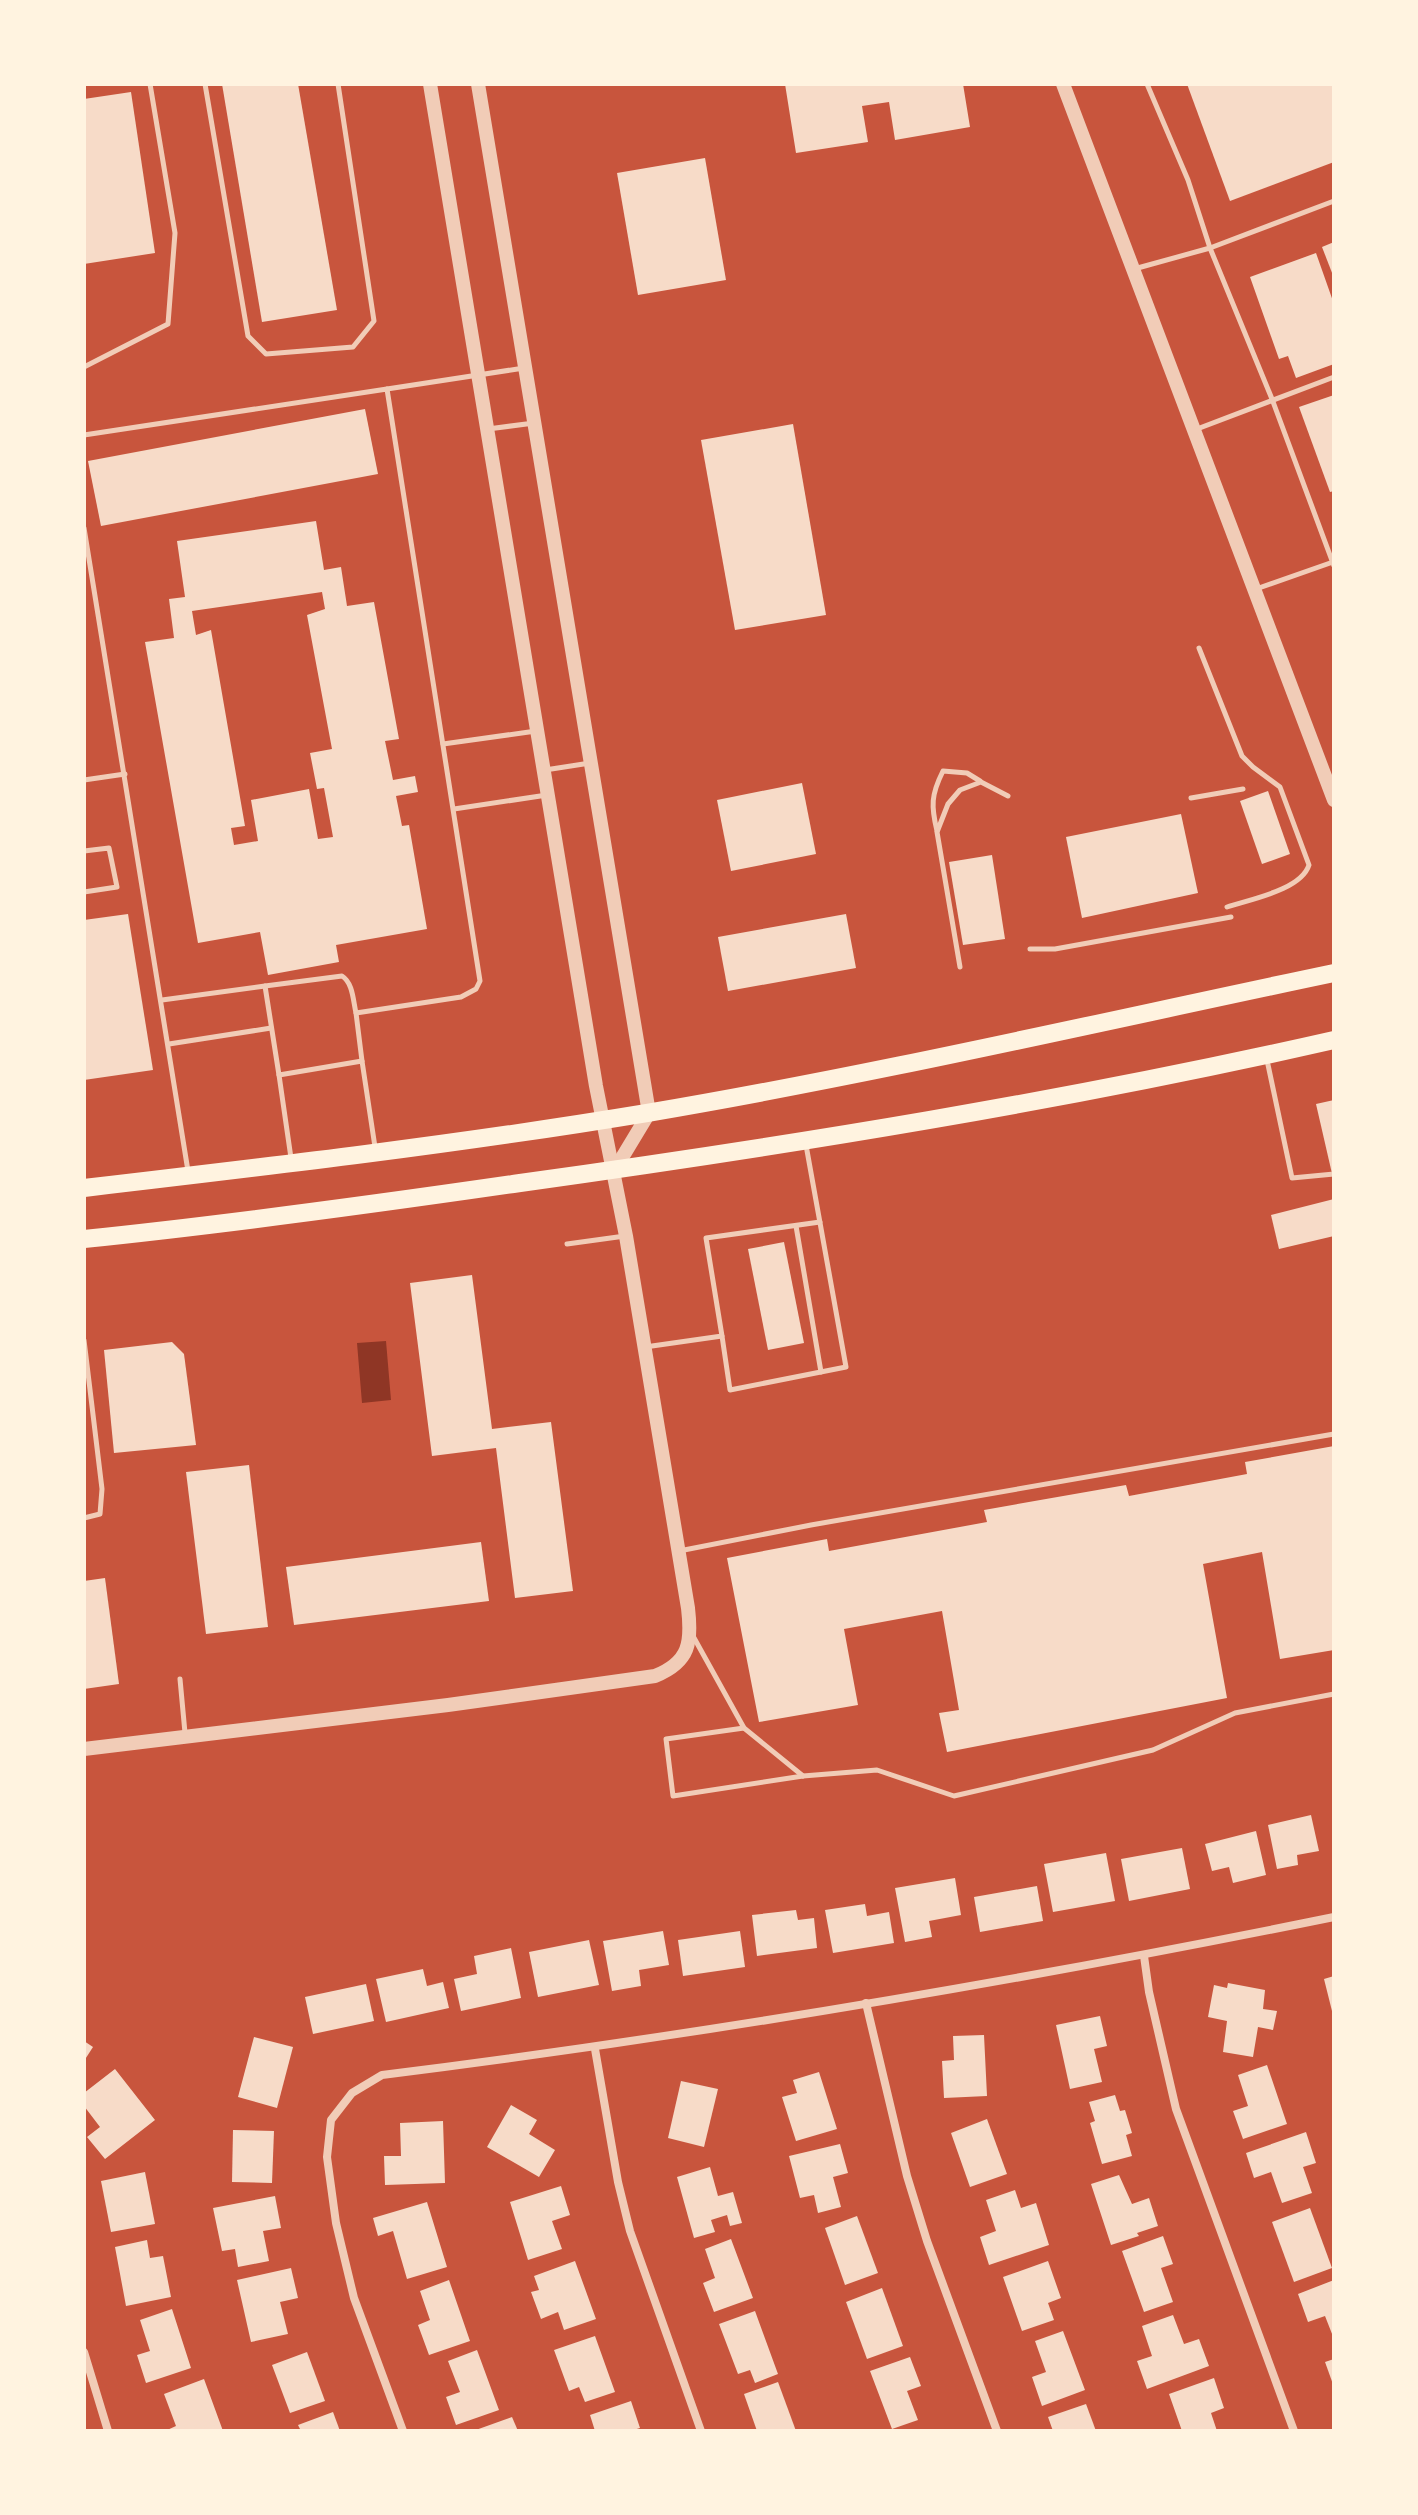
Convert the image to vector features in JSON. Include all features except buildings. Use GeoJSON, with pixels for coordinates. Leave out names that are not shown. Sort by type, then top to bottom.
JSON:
{"type":"FeatureCollection","features":[{"type":"Feature","properties":{"kind":"main road"},"geometry":{"type":"LineString","coordinates":[[84,1188],[376,1153],[649,1113],[946,1056],[1334,973]]}},
{"type":"Feature","properties":{"kind":"main road"},"geometry":{"type":"LineString","coordinates":[[84,1239],[193,1228],[614,1171],[1018,1106],[1334,1040]]}},
{"type":"Feature","properties":{"kind":"street"},"geometry":{"type":"LineString","coordinates":[[84,1749],[655,1676],[680,1662],[688,1648],[691,1631],[678,1551],[626,1236],[543,771],[430,84]]}},
{"type":"Feature","properties":{"kind":"street"},"geometry":{"type":"LineString","coordinates":[[478,84],[649,1113],[614,1171]]}},
{"type":"Feature","properties":{"kind":"street"},"geometry":{"type":"LineString","coordinates":[[1063,84],[1334,800]]}},
{"type":"Feature","properties":{"kind":"street"},"geometry":{"type":"LineString","coordinates":[[403,2431],[354,2298],[336,2223],[327,2157],[331,2120],[352,2093],[382,2075],[595,2049],[1144,1956],[1334,1917]]}},
{"type":"Feature","properties":{"kind":"street"},"geometry":{"type":"LineString","coordinates":[[1144,1956],[1149,1992],[1176,2109],[1294,2431]]}},
{"type":"Feature","properties":{"kind":"street"},"geometry":{"type":"LineString","coordinates":[[866,2003],[907,2176],[997,2431]]}},
{"type":"Feature","properties":{"kind":"street"},"geometry":{"type":"LineString","coordinates":[[595,2049],[618,2182],[630,2231],[701,2431]]}},
{"type":"Feature","properties":{"kind":"street"},"geometry":{"type":"LineString","coordinates":[[84,2352],[108,2431]]}},
{"type":"Feature","properties":{"kind":"lane"},"geometry":{"type":"LineString","coordinates":[[84,367],[168,324],[175,233],[150,84]]}},
{"type":"Feature","properties":{"kind":"lane"},"geometry":{"type":"LineString","coordinates":[[205,84],[248,336],[266,354],[353,347],[374,321],[338,84]]}},
{"type":"Feature","properties":{"kind":"lane"},"geometry":{"type":"LineString","coordinates":[[1147,84],[1188,180],[1210,248],[1334,563],[1255,589]]}},
{"type":"Feature","properties":{"kind":"lane"},"geometry":{"type":"LineString","coordinates":[[1133,269],[1210,248],[1334,201]]}},
{"type":"Feature","properties":{"kind":"lane"},"geometry":{"type":"LineString","coordinates":[[84,435],[526,368]]}},
{"type":"Feature","properties":{"kind":"lane"},"geometry":{"type":"LineString","coordinates":[[1194,430],[1334,377]]}},
{"type":"Feature","properties":{"kind":"lane"},"geometry":{"type":"LineString","coordinates":[[356,1013],[461,997],[476,989],[480,981],[387,389]]}},
{"type":"Feature","properties":{"kind":"lane"},"geometry":{"type":"LineString","coordinates":[[486,429],[535,423]]}},
{"type":"Feature","properties":{"kind":"lane"},"geometry":{"type":"LineString","coordinates":[[84,528],[189,1176]]}},
{"type":"Feature","properties":{"kind":"lane"},"geometry":{"type":"LineString","coordinates":[[1199,648],[1242,756],[1280,787],[1309,865],[1305,876],[1295,883],[1227,907]]}},
{"type":"Feature","properties":{"kind":"lane"},"geometry":{"type":"LineString","coordinates":[[443,744],[537,731]]}},
{"type":"Feature","properties":{"kind":"lane"},"geometry":{"type":"LineString","coordinates":[[543,771],[591,762]]}},
{"type":"Feature","properties":{"kind":"lane"},"geometry":{"type":"LineString","coordinates":[[960,967],[932,810],[934,790],[943,771],[967,773],[1008,796]]}},
{"type":"Feature","properties":{"kind":"lane"},"geometry":{"type":"LineString","coordinates":[[84,780],[125,774]]}},
{"type":"Feature","properties":{"kind":"lane"},"geometry":{"type":"LineString","coordinates":[[1263,783],[1272,780]]}},
{"type":"Feature","properties":{"kind":"lane"},"geometry":{"type":"LineString","coordinates":[[937,832],[948,804],[960,790],[981,782]]}},
{"type":"Feature","properties":{"kind":"lane"},"geometry":{"type":"LineString","coordinates":[[1191,798],[1243,789]]}},
{"type":"Feature","properties":{"kind":"lane"},"geometry":{"type":"LineString","coordinates":[[453,809],[548,795]]}},
{"type":"Feature","properties":{"kind":"lane"},"geometry":{"type":"LineString","coordinates":[[84,851],[109,848],[117,887],[84,892]]}},
{"type":"Feature","properties":{"kind":"lane"},"geometry":{"type":"LineString","coordinates":[[1030,949],[1055,949],[1231,917]]}},
{"type":"Feature","properties":{"kind":"lane"},"geometry":{"type":"LineString","coordinates":[[162,1000],[342,976],[347,979],[356,1013],[376,1153]]}},
{"type":"Feature","properties":{"kind":"lane"},"geometry":{"type":"LineString","coordinates":[[265,986],[291,1163]]}},
{"type":"Feature","properties":{"kind":"lane"},"geometry":{"type":"LineString","coordinates":[[169,1044],[271,1028]]}},
{"type":"Feature","properties":{"kind":"lane"},"geometry":{"type":"LineString","coordinates":[[1266,1055],[1292,1178],[1334,1174]]}},
{"type":"Feature","properties":{"kind":"lane"},"geometry":{"type":"LineString","coordinates":[[279,1075],[362,1061]]}},
{"type":"Feature","properties":{"kind":"lane"},"geometry":{"type":"LineString","coordinates":[[805,1140],[820,1222],[846,1367],[730,1390],[706,1238],[820,1222]]}},
{"type":"Feature","properties":{"kind":"lane"},"geometry":{"type":"LineString","coordinates":[[796,1226],[821,1372]]}},
{"type":"Feature","properties":{"kind":"lane"},"geometry":{"type":"LineString","coordinates":[[567,1244],[626,1236]]}},
{"type":"Feature","properties":{"kind":"lane"},"geometry":{"type":"LineString","coordinates":[[644,1347],[722,1336]]}},
{"type":"Feature","properties":{"kind":"lane"},"geometry":{"type":"LineString","coordinates":[[84,1340],[102,1489],[100,1514],[84,1518]]}},
{"type":"Feature","properties":{"kind":"lane"},"geometry":{"type":"LineString","coordinates":[[678,1551],[1334,1434]]}},
{"type":"Feature","properties":{"kind":"lane"},"geometry":{"type":"LineString","coordinates":[[691,1631],[744,1728],[803,1776]]}},
{"type":"Feature","properties":{"kind":"lane"},"geometry":{"type":"LineString","coordinates":[[180,1679],[186,1738]]}},
{"type":"Feature","properties":{"kind":"lane"},"geometry":{"type":"LineString","coordinates":[[744,1728],[666,1739],[673,1796],[803,1776],[877,1770],[954,1796],[1153,1750],[1235,1713],[1334,1694]]}},
{"type":"Feature","properties":{"kind":"shaded area"},"geometry":{"type":"Polygon","coordinates":[[[386,1341],[391,1400],[362,1403],[357,1343],[386,1341]]]}}]}
